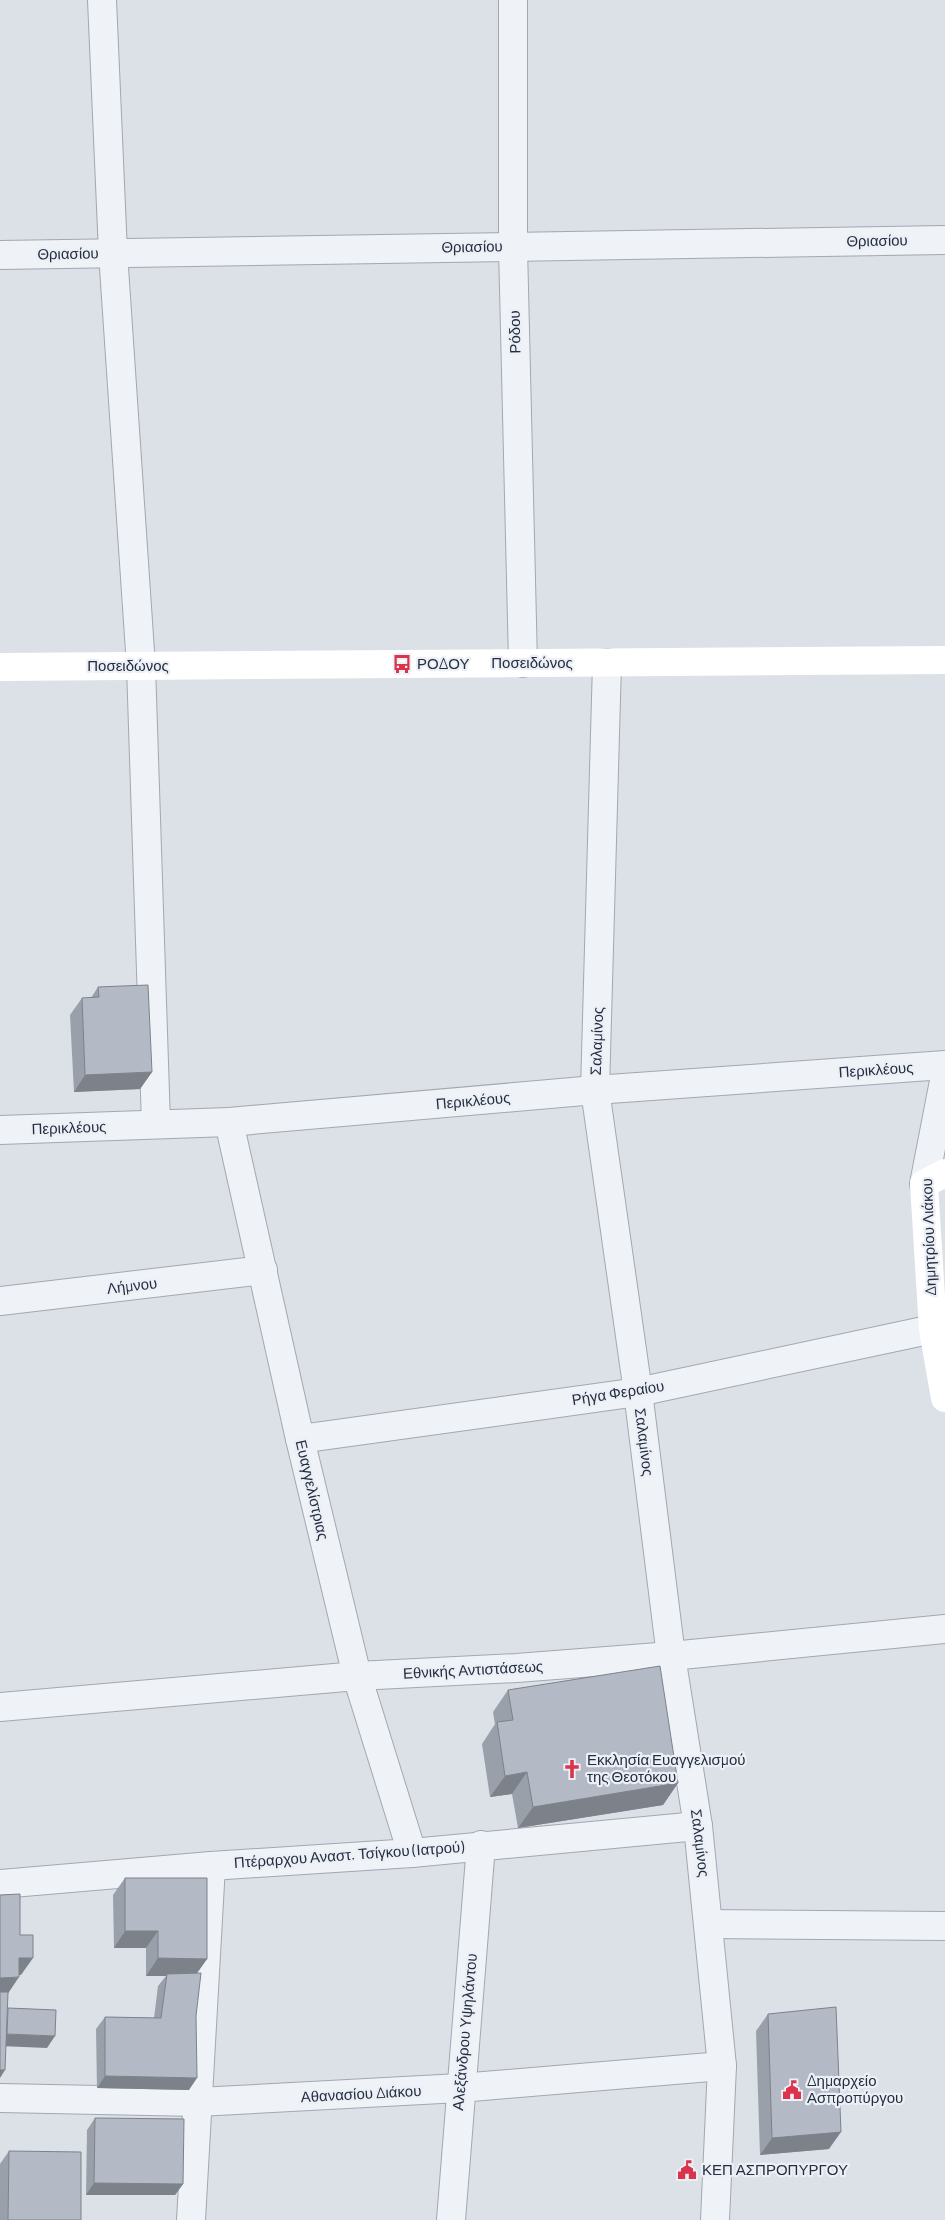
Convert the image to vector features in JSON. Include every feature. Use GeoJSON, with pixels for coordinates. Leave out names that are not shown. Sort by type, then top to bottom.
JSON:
{"type":"FeatureCollection","features":[{"type":"Feature","properties":{"kind":"street"},"geometry":{"type":"LineString","coordinates":[[102,0],[113,253],[141,666],[156,1124]]}},
{"type":"Feature","properties":{"kind":"street","name":"Ρόδου"},"geometry":{"type":"LineString","coordinates":[[513,0],[513,247],[523,663]]}},
{"type":"Feature","properties":{"kind":"street","name":"Θριασίου"},"geometry":{"type":"LineString","coordinates":[[0,255],[945,240]]}},
{"type":"Feature","properties":{"kind":"street","name":"Ποσειδώνος"},"geometry":{"type":"LineString","coordinates":[[0,667],[945,660]]}},
{"type":"Feature","properties":{"kind":"street","name":"Σαλαμίνος"},"geometry":{"type":"LineString","coordinates":[[607,663],[595,1090],[638,1392],[672,1656],[698,1826],[709,1924],[722,2066],[715,2220]]}},
{"type":"Feature","properties":{"kind":"street","name":"Περικλέους"},"geometry":{"type":"LineString","coordinates":[[0,1130],[229,1122],[595,1090],[945,1065]]}},
{"type":"Feature","properties":{"kind":"street","name":"Δημητρίου Λιάκου"},"geometry":{"type":"LineString","coordinates":[[945,1076],[934,1178],[933,1329],[945,1398]]}},
{"type":"Feature","properties":{"kind":"street","name":"Ευαγγελίστριας"},"geometry":{"type":"LineString","coordinates":[[229,1122],[264,1270],[300,1439],[357,1676],[412,1853]]}},
{"type":"Feature","properties":{"kind":"street","name":"Λήμνου"},"geometry":{"type":"LineString","coordinates":[[0,1301],[264,1270]]}},
{"type":"Feature","properties":{"kind":"street","name":"Ρήγα Φεραίου"},"geometry":{"type":"LineString","coordinates":[[300,1439],[638,1392],[933,1329]]}},
{"type":"Feature","properties":{"kind":"street","name":"Εθνικής Αντιστάσεως"},"geometry":{"type":"LineString","coordinates":[[0,1708],[357,1676],[517,1668],[672,1656],[945,1629]]}},
{"type":"Feature","properties":{"kind":"street","name":"Πτέραρχου Αναστ. Τσίγκου (Ιατρού)"},"geometry":{"type":"LineString","coordinates":[[0,1884],[211,1866],[412,1853],[698,1826]]}},
{"type":"Feature","properties":{"kind":"street","name":"Αλεξάνδρου Υψηλάντου"},"geometry":{"type":"LineString","coordinates":[[451,2220],[460,2088],[481,1845]]}},
{"type":"Feature","properties":{"kind":"street"},"geometry":{"type":"LineString","coordinates":[[191,2220],[211,1866]]}},
{"type":"Feature","properties":{"kind":"street"},"geometry":{"type":"LineString","coordinates":[[709,1924],[945,1926]]}},
{"type":"Feature","properties":{"kind":"street","name":"Αθανασίου Διάκου"},"geometry":{"type":"LineString","coordinates":[[0,2098],[198,2102],[460,2088],[722,2066]]}},
{"type":"Feature","properties":{"kind":"building"},"geometry":{"type":"Polygon","coordinates":[[[148,985],[152,1072],[85,1075],[82,998],[99,997],[98,987],[148,985]]]}},
{"type":"Feature","properties":{"kind":"building","name":"Εκκλησία Ευαγγελισμού της Θεοτόκου"},"geometry":{"type":"Polygon","coordinates":[[[660,1666],[678,1783],[533,1807],[527,1772],[505,1776],[497,1722],[513,1720],[508,1690],[660,1666]]]}},
{"type":"Feature","properties":{"kind":"building"},"geometry":{"type":"Polygon","coordinates":[[[125,1878],[207,1878],[207,1959],[158,1958],[158,1931],[125,1931],[125,1878]]]}},
{"type":"Feature","properties":{"kind":"building"},"geometry":{"type":"Polygon","coordinates":[[[20,1894],[20,1935],[33,1935],[33,1958],[19,1958],[19,1977],[0,1978],[0,1895],[20,1894]]]}},
{"type":"Feature","properties":{"kind":"building"},"geometry":{"type":"Polygon","coordinates":[[[201,1973],[196,2016],[197,2078],[105,2076],[105,2017],[161,2018],[167,1974],[201,1973]]]}},
{"type":"Feature","properties":{"kind":"building"},"geometry":{"type":"Polygon","coordinates":[[[0,1992],[8,1992],[5,2070],[0,2070],[0,1992]]]}},
{"type":"Feature","properties":{"kind":"building","name":"Δημαρχείο Ασπροπύργου"},"geometry":{"type":"Polygon","coordinates":[[[836,2007],[841,2132],[772,2138],[768,2014],[836,2007]]]}},
{"type":"Feature","properties":{"kind":"building"},"geometry":{"type":"Polygon","coordinates":[[[8,2008],[56,2010],[55,2036],[7,2034],[8,2008]]]}},
{"type":"Feature","properties":{"kind":"building"},"geometry":{"type":"Polygon","coordinates":[[[95,2118],[184,2119],[183,2184],[94,2183],[95,2118]]]}},
{"type":"Feature","properties":{"kind":"building"},"geometry":{"type":"Polygon","coordinates":[[[9,2151],[81,2152],[81,2220],[8,2220],[9,2151]]]}},
{"type":"Feature","properties":{"kind":"place","name":"ΡΟΔΟΥ"},"geometry":{"type":"Point","coordinates":[402,664]}},
{"type":"Feature","properties":{"kind":"place","name":"Εκκλησία Ευαγγελισμού της Θεοτόκου"},"geometry":{"type":"Point","coordinates":[572,1769]}},
{"type":"Feature","properties":{"kind":"place","name":"Δημαρχείο Ασπροπύργου"},"geometry":{"type":"Point","coordinates":[792,2090]}},
{"type":"Feature","properties":{"kind":"place","name":"ΚΕΠ ΑΣΠΡΟΠΥΡΓΟΥ"},"geometry":{"type":"Point","coordinates":[687,2170]}}]}
